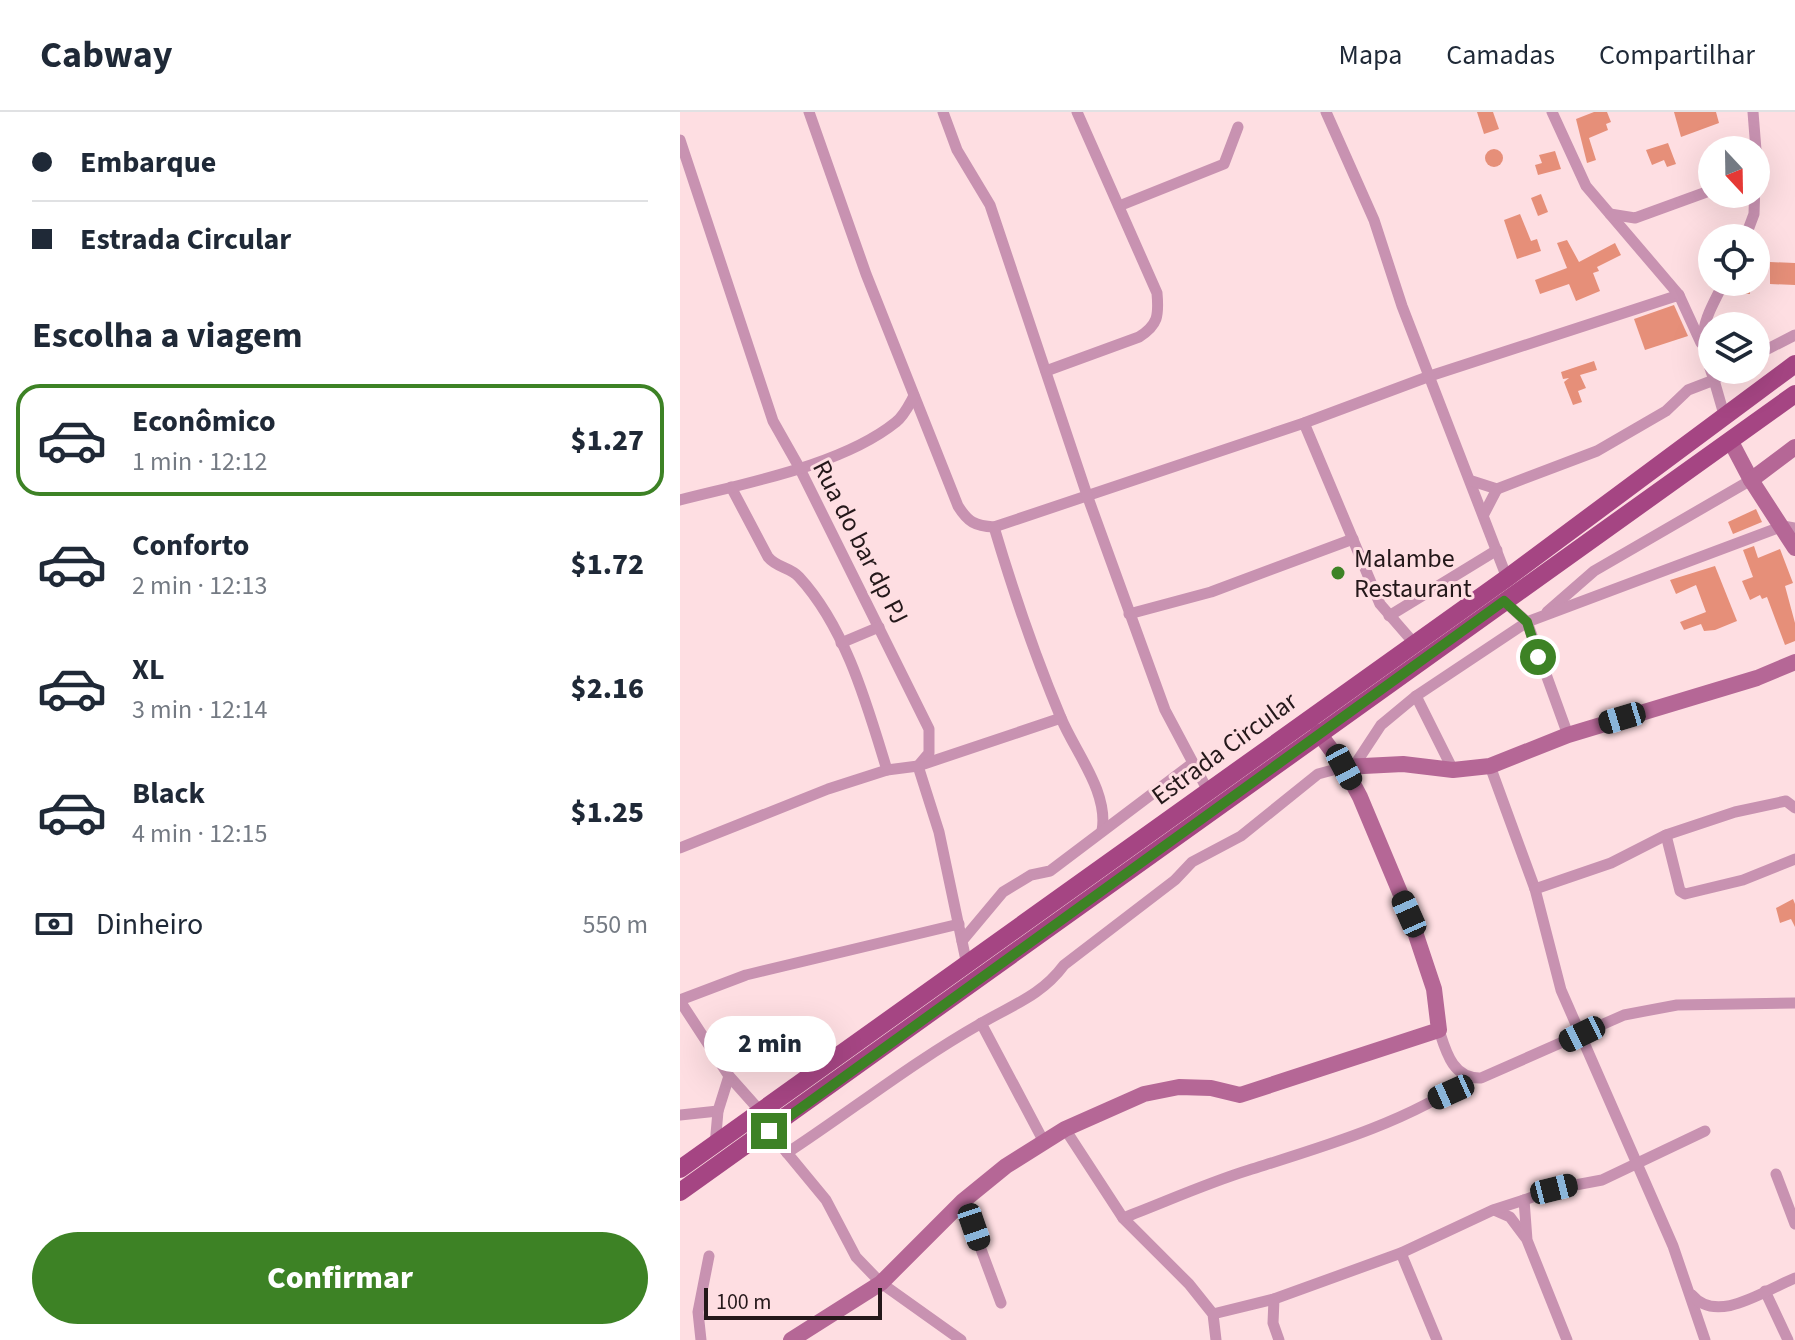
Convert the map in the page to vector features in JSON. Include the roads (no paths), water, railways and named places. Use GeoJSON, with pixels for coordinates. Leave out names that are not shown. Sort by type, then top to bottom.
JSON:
{"type":"FeatureCollection","features":[{"type":"Feature","properties":{"kind":"main road","name":"Estrada Circular"},"geometry":{"type":"LineString","coordinates":[[680,1169],[1413,642],[1507,578],[1795,364]]}},
{"type":"Feature","properties":{"kind":"main road","name":"Estrada Circular"},"geometry":{"type":"LineString","coordinates":[[680,1192],[769,1131],[1318,732],[1795,394]]}},
{"type":"Feature","properties":{"kind":"street"},"geometry":{"type":"LineString","coordinates":[[809,112],[914,396],[967,521],[994,527],[1304,423],[1430,376],[1679,295]]}},
{"type":"Feature","properties":{"kind":"street"},"geometry":{"type":"LineString","coordinates":[[943,112],[957,150],[990,205],[1087,495],[1165,710],[1208,791]]}},
{"type":"Feature","properties":{"kind":"street"},"geometry":{"type":"LineString","coordinates":[[1046,371],[1139,337],[1157,321],[1157,293],[1077,112]]}},
{"type":"Feature","properties":{"kind":"street"},"geometry":{"type":"LineString","coordinates":[[1326,112],[1374,220],[1402,306],[1507,578]]}},
{"type":"Feature","properties":{"kind":"street"},"geometry":{"type":"LineString","coordinates":[[1552,112],[1586,186],[1679,295],[1698,336]]}},
{"type":"Feature","properties":{"kind":"street"},"geometry":{"type":"LineString","coordinates":[[1753,112],[1755,136]]}},
{"type":"Feature","properties":{"kind":"street"},"geometry":{"type":"LineString","coordinates":[[1119,206],[1224,164],[1238,127]]}},
{"type":"Feature","properties":{"kind":"street","name":"Rua do bar dp PJ"},"geometry":{"type":"LineString","coordinates":[[680,140],[773,421],[799,467],[929,729],[929,753],[918,766]]}},
{"type":"Feature","properties":{"kind":"street"},"geometry":{"type":"LineString","coordinates":[[1610,214],[1635,218],[1698,195]]}},
{"type":"Feature","properties":{"kind":"street"},"geometry":{"type":"LineString","coordinates":[[1770,348],[1795,335]]}},
{"type":"Feature","properties":{"kind":"street"},"geometry":{"type":"LineString","coordinates":[[1472,481],[1497,489],[1613,444],[1666,411],[1688,390],[1704,384]]}},
{"type":"Feature","properties":{"kind":"street"},"geometry":{"type":"LineString","coordinates":[[1715,384],[1725,418]]}},
{"type":"Feature","properties":{"kind":"street"},"geometry":{"type":"LineString","coordinates":[[680,500],[799,467],[858,446],[899,420],[914,396]]}},
{"type":"Feature","properties":{"kind":"street"},"geometry":{"type":"LineString","coordinates":[[899,420],[924,419]]}},
{"type":"Feature","properties":{"kind":"street"},"geometry":{"type":"LineString","coordinates":[[1304,423],[1380,604],[1413,642]]}},
{"type":"Feature","properties":{"kind":"street"},"geometry":{"type":"LineString","coordinates":[[1730,440],[1761,500],[1789,527],[1795,548]]}},
{"type":"Feature","properties":{"kind":"street"},"geometry":{"type":"LineString","coordinates":[[1543,616],[1594,571],[1645,538],[1751,480],[1795,447]]}},
{"type":"Feature","properties":{"kind":"street"},"geometry":{"type":"LineString","coordinates":[[731,487],[768,557],[776,566],[799,577],[841,643],[864,696],[887,770]]}},
{"type":"Feature","properties":{"kind":"street"},"geometry":{"type":"LineString","coordinates":[[1484,514],[1497,489]]}},
{"type":"Feature","properties":{"kind":"street"},"geometry":{"type":"LineString","coordinates":[[994,527],[1061,718],[1088,771],[1105,817],[1102,831]]}},
{"type":"Feature","properties":{"kind":"street"},"geometry":{"type":"LineString","coordinates":[[1349,766],[1381,725],[1416,696],[1527,622],[1789,527]]}},
{"type":"Feature","properties":{"kind":"street"},"geometry":{"type":"LineString","coordinates":[[1129,614],[1240,583],[1353,539]]}},
{"type":"Feature","properties":{"kind":"street"},"geometry":{"type":"LineString","coordinates":[[1389,616],[1497,550]]}},
{"type":"Feature","properties":{"kind":"street"},"geometry":{"type":"LineString","coordinates":[[1504,601],[1527,622],[1568,735]]}},
{"type":"Feature","properties":{"kind":"street"},"geometry":{"type":"LineString","coordinates":[[841,643],[879,627]]}},
{"type":"Feature","properties":{"kind":"street"},"geometry":{"type":"LineString","coordinates":[[787,1153],[981,1023],[1019,1006],[1051,981],[1064,965],[1175,880],[1192,862],[1241,836],[1318,774],[1349,766],[1403,764],[1453,770],[1490,766],[1568,735],[1757,678],[1795,662]]}},
{"type":"Feature","properties":{"kind":"street"},"geometry":{"type":"LineString","coordinates":[[1416,696],[1453,770]]}},
{"type":"Feature","properties":{"kind":"street"},"geometry":{"type":"LineString","coordinates":[[680,848],[744,820],[887,770],[918,766],[1061,718]]}},
{"type":"Feature","properties":{"kind":"street"},"geometry":{"type":"LineString","coordinates":[[1318,732],[1349,766],[1414,928],[1434,989],[1439,1030],[1457,1070],[1470,1078]]}},
{"type":"Feature","properties":{"kind":"street"},"geometry":{"type":"LineString","coordinates":[[962,941],[1003,892],[1031,875],[1050,871],[1193,763]]}},
{"type":"Feature","properties":{"kind":"street"},"geometry":{"type":"LineString","coordinates":[[918,766],[939,832],[967,965]]}},
{"type":"Feature","properties":{"kind":"street"},"geometry":{"type":"LineString","coordinates":[[1490,766],[1535,889],[1551,961],[1637,1160],[1705,1340]]}},
{"type":"Feature","properties":{"kind":"street"},"geometry":{"type":"LineString","coordinates":[[1535,889],[1611,863],[1666,835],[1786,801],[1795,808]]}},
{"type":"Feature","properties":{"kind":"street"},"geometry":{"type":"LineString","coordinates":[[1105,817],[1118,819]]}},
{"type":"Feature","properties":{"kind":"street"},"geometry":{"type":"LineString","coordinates":[[1666,835],[1680,891],[1685,894],[1743,880],[1795,859]]}},
{"type":"Feature","properties":{"kind":"street"},"geometry":{"type":"LineString","coordinates":[[761,1112],[729,1076],[680,1000],[759,972],[959,924]]}},
{"type":"Feature","properties":{"kind":"street"},"geometry":{"type":"LineString","coordinates":[[1123,1218],[1232,1175],[1333,1144],[1451,1092],[1470,1078],[1496,1073],[1624,1015],[1677,1005],[1795,1003]]}},
{"type":"Feature","properties":{"kind":"street"},"geometry":{"type":"LineString","coordinates":[[981,1023],[1044,1142]]}},
{"type":"Feature","properties":{"kind":"street"},"geometry":{"type":"LineString","coordinates":[[791,1340],[881,1283],[919,1249],[963,1201],[1006,1166],[1065,1129],[1144,1094],[1179,1087],[1211,1088],[1240,1095],[1439,1030]]}},
{"type":"Feature","properties":{"kind":"street"},"geometry":{"type":"LineString","coordinates":[[715,1146],[718,1111],[729,1076]]}},
{"type":"Feature","properties":{"kind":"street"},"geometry":{"type":"LineString","coordinates":[[680,1115],[718,1111]]}},
{"type":"Feature","properties":{"kind":"street"},"geometry":{"type":"LineString","coordinates":[[1065,1129],[1123,1218],[1189,1284],[1213,1314],[1216,1340]]}},
{"type":"Feature","properties":{"kind":"street"},"geometry":{"type":"LineString","coordinates":[[769,1131],[826,1200],[856,1257],[881,1283],[961,1340]]}},
{"type":"Feature","properties":{"kind":"street"},"geometry":{"type":"LineString","coordinates":[[1213,1314],[1274,1299],[1401,1253],[1493,1210],[1554,1189],[1602,1180],[1637,1160],[1705,1131]]}},
{"type":"Feature","properties":{"kind":"street"},"geometry":{"type":"LineString","coordinates":[[1776,1174],[1795,1224]]}},
{"type":"Feature","properties":{"kind":"street"},"geometry":{"type":"LineString","coordinates":[[1524,1200],[1527,1240]]}},
{"type":"Feature","properties":{"kind":"street"},"geometry":{"type":"LineString","coordinates":[[963,1201],[1001,1303]]}},
{"type":"Feature","properties":{"kind":"street"},"geometry":{"type":"LineString","coordinates":[[1493,1210],[1510,1217],[1527,1240],[1567,1340]]}},
{"type":"Feature","properties":{"kind":"street"},"geometry":{"type":"LineString","coordinates":[[1401,1253],[1437,1340]]}},
{"type":"Feature","properties":{"kind":"street"},"geometry":{"type":"LineString","coordinates":[[701,1340],[698,1312],[709,1256]]}},
{"type":"Feature","properties":{"kind":"street"},"geometry":{"type":"LineString","coordinates":[[1689,1293],[1701,1306],[1721,1310],[1795,1278]]}},
{"type":"Feature","properties":{"kind":"street"},"geometry":{"type":"LineString","coordinates":[[1765,1291],[1788,1340]]}},
{"type":"Feature","properties":{"kind":"street"},"geometry":{"type":"LineString","coordinates":[[1274,1299],[1273,1323],[1279,1340]]}},
{"type":"Feature","properties":{"kind":"place","name":"Malambe Restaurant"},"geometry":{"type":"Point","coordinates":[1338,573]}}]}
